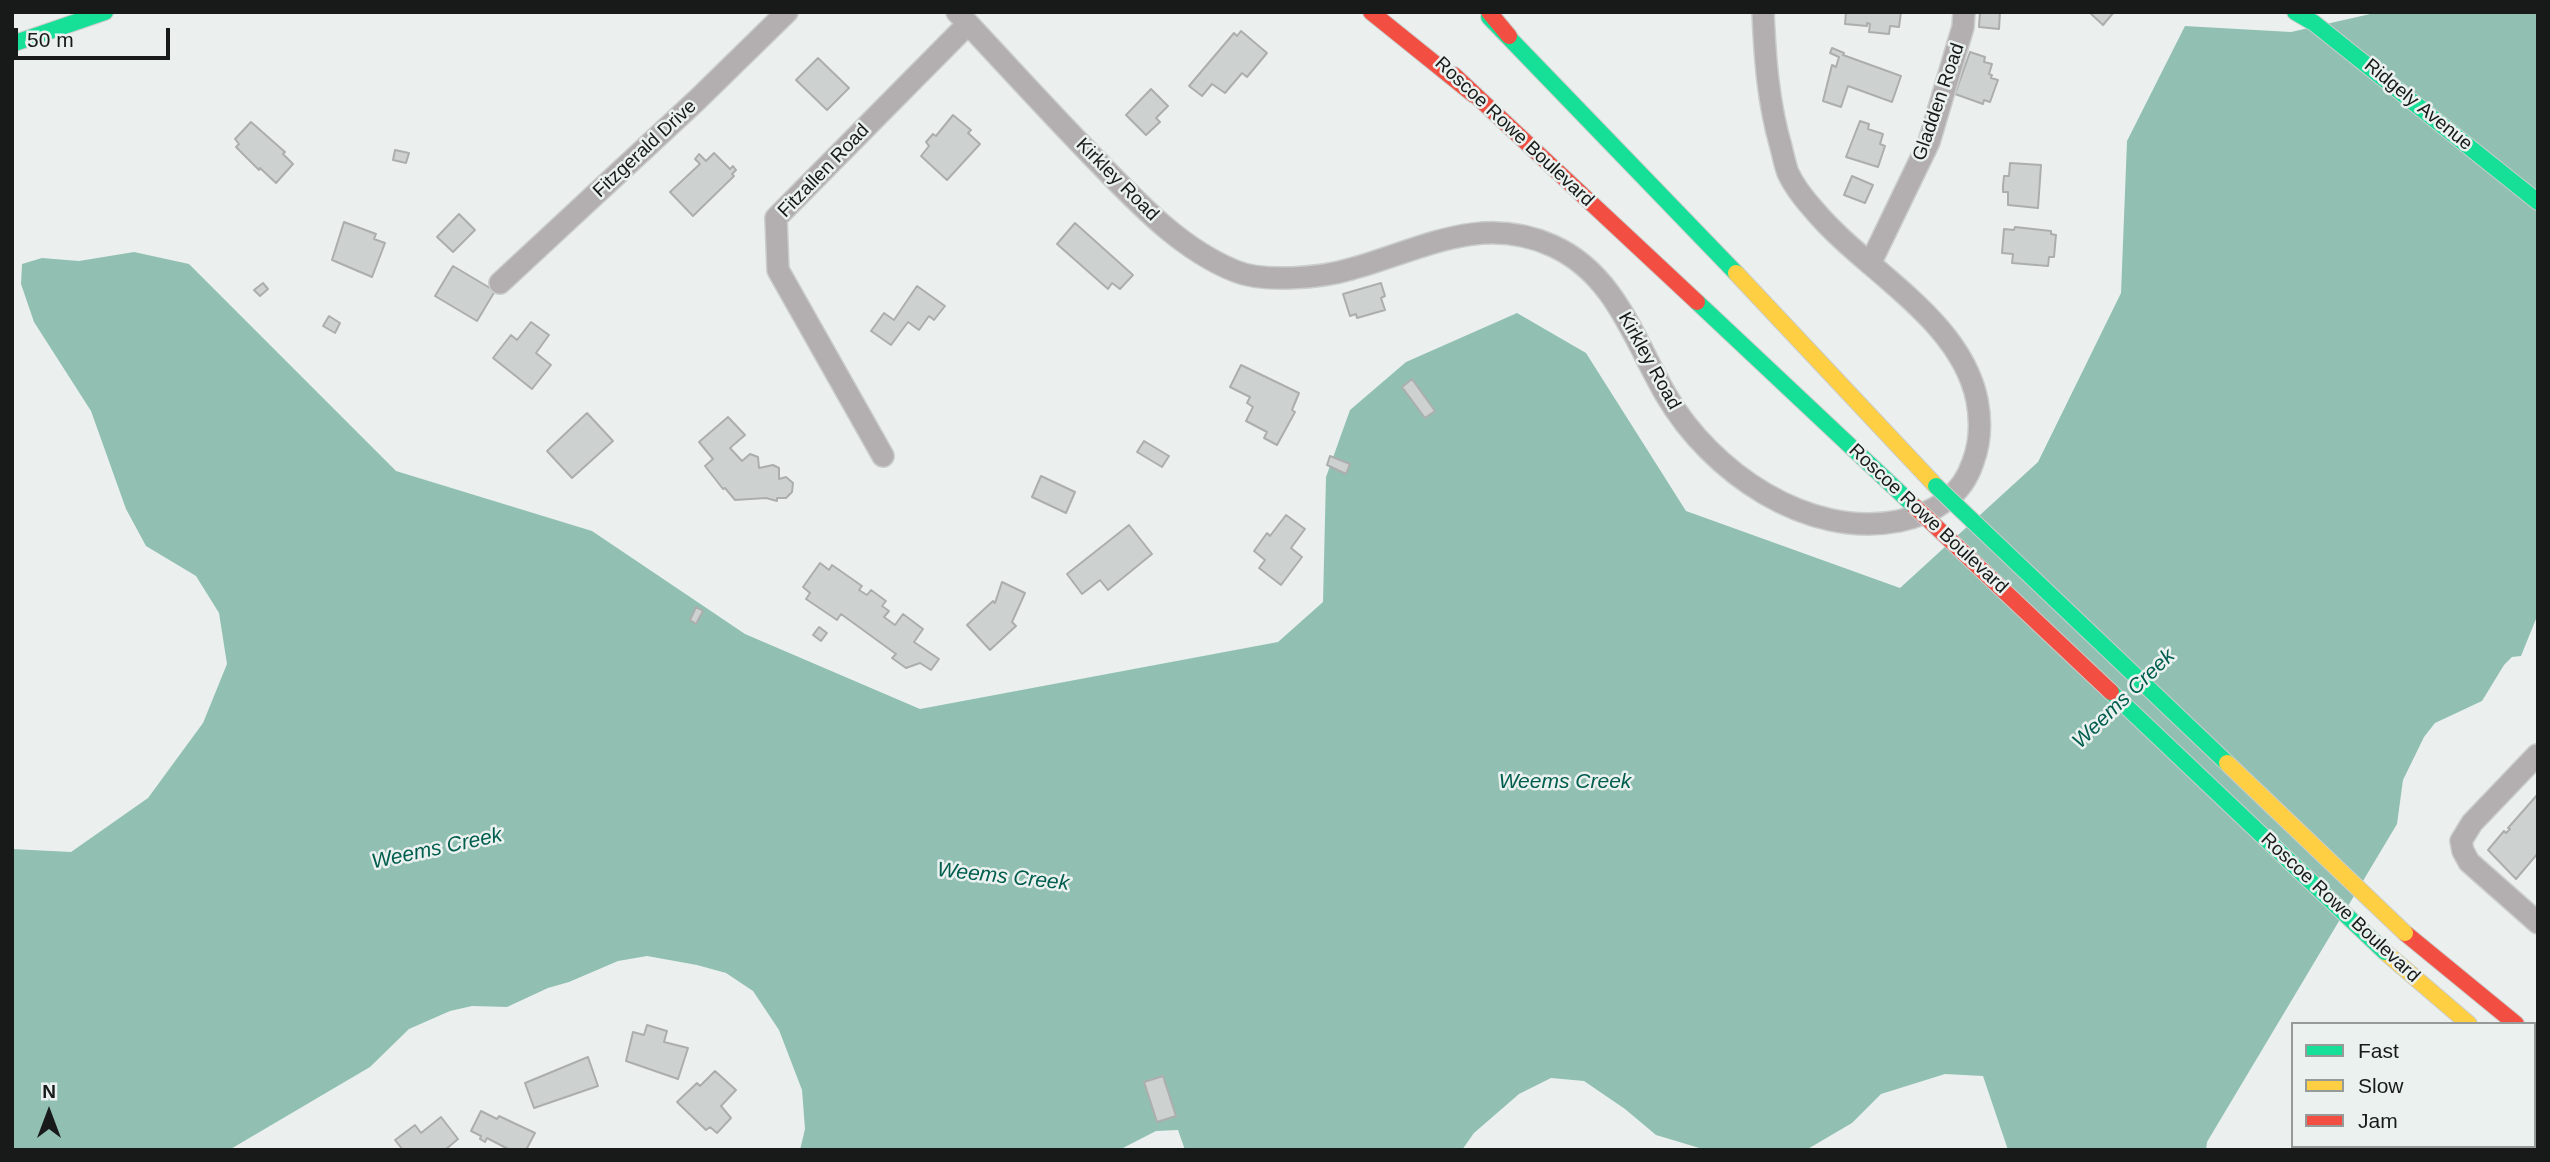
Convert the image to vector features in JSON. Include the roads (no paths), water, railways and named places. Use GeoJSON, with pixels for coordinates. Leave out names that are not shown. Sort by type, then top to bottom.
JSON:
{"type":"FeatureCollection","features":[{"type":"Feature","properties":{"kind":"main road"},"geometry":{"type":"LineString","coordinates":[[12,44],[104,12]]}},
{"type":"Feature","properties":{"kind":"main road"},"geometry":{"type":"LineString","coordinates":[[1371,12],[1474,94]]}},
{"type":"Feature","properties":{"kind":"main road","name":"Roscoe Rowe Boulevard"},"geometry":{"type":"LineString","coordinates":[[1389,12],[2385,953],[2467,1022]]}},
{"type":"Feature","properties":{"kind":"main road","name":"Roscoe Rowe Boulevard"},"geometry":{"type":"LineString","coordinates":[[1483,12],[1783,322],[1936,486],[2405,933],[2514,1022]]}},
{"type":"Feature","properties":{"kind":"main road"},"geometry":{"type":"LineString","coordinates":[[1489,12],[1509,36]]}},
{"type":"Feature","properties":{"kind":"main road","name":"Ridgely Avenue"},"geometry":{"type":"LineString","coordinates":[[2295,12],[2314,23],[2538,202]]}},
{"type":"Feature","properties":{"kind":"street","name":"Fitzgerald Drive"},"geometry":{"type":"LineString","coordinates":[[500,283],[697,100],[787,12]]}},
{"type":"Feature","properties":{"kind":"street","name":"Kirkley Road"},"geometry":{"type":"LineString","coordinates":[[962,18],[1152,216],[1195,249],[1238,272],[1273,277],[1312,277],[1350,270],[1454,236],[1480,233],[1512,233],[1552,246],[1580,263],[1609,292],[1626,317],[1666,395],[1685,422],[1711,452],[1742,479],[1773,498],[1807,513],[1841,523],[1875,526],[1910,519],[1939,507],[1962,486],[1974,461],[1982,424],[1974,388],[1961,356],[1922,311],[1832,232],[1807,203],[1788,174],[1770,106],[1763,12]]}},
{"type":"Feature","properties":{"kind":"street","name":"Gladden Road"},"geometry":{"type":"LineString","coordinates":[[1870,264],[1929,142],[1964,27],[1964,12]]}},
{"type":"Feature","properties":{"kind":"street","name":"Fitzallen Road"},"geometry":{"type":"LineString","coordinates":[[883,456],[778,270],[776,218],[962,18]]}},
{"type":"Feature","properties":{"kind":"street"},"geometry":{"type":"LineString","coordinates":[[2537,755],[2472,824],[2461,841],[2469,862],[2538,923]]}},
{"type":"Feature","properties":{"kind":"water","name":"Weems Creek"},"geometry":{"type":"Polygon","coordinates":[[[2379,12],[2538,12],[2538,614],[2521,656],[2512,657],[2504,665],[2482,701],[2435,723],[2424,737],[2403,780],[2397,824],[2207,1142],[2206,1150],[2008,1150],[1983,1076],[1945,1074],[1881,1094],[1852,1123],[1806,1150],[1706,1150],[1656,1135],[1625,1109],[1584,1081],[1551,1078],[1519,1094],[1474,1133],[1462,1150],[1185,1150],[1178,1130],[1156,1131],[1119,1150],[800,1150],[805,1129],[802,1090],[779,1030],[753,991],[726,973],[647,956],[618,961],[507,1007],[472,1006],[450,1011],[409,1029],[370,1067],[229,1150],[12,1150],[12,849],[71,852],[148,798],[203,723],[227,664],[219,613],[196,576],[146,546],[126,509],[91,411],[34,322],[21,284],[22,264],[42,258],[79,261],[134,252],[189,264],[396,471],[592,531],[745,634],[920,709],[1278,642],[1323,602],[1326,477],[1350,410],[1406,362],[1517,313],[1586,353],[1686,511],[1900,588],[2038,462],[2121,293],[2127,141],[2185,26],[2291,32],[2379,12]]]}}]}
